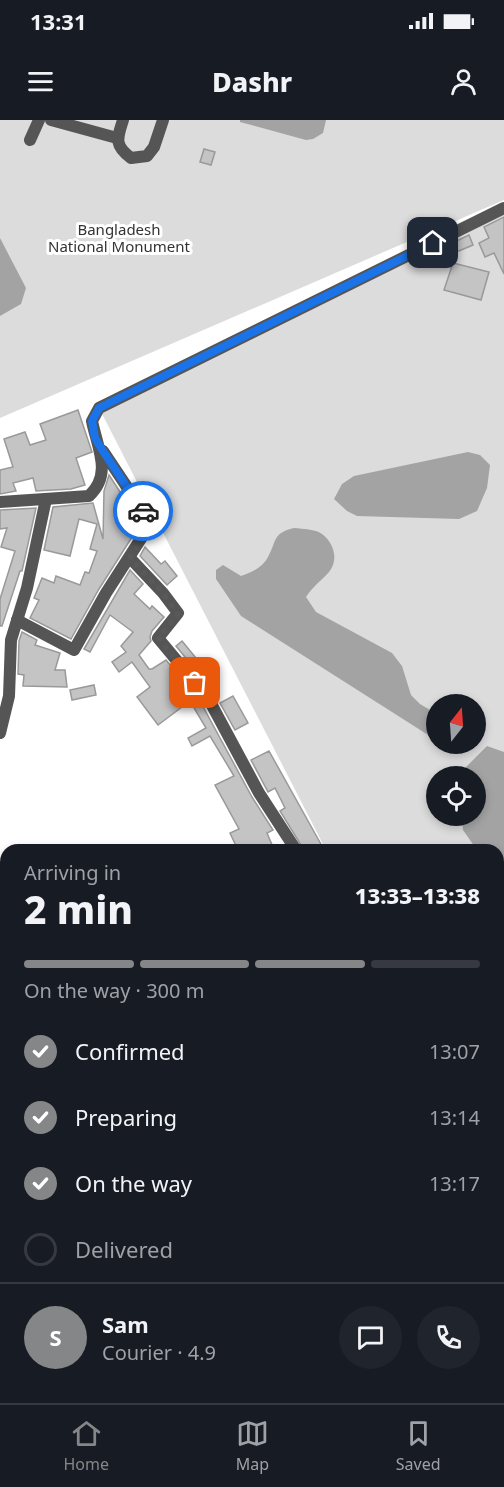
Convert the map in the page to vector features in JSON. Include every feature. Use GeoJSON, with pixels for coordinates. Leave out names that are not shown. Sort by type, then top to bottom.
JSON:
{"type":"FeatureCollection","features":[{"type":"Feature","properties":{"kind":"street"},"geometry":{"type":"LineString","coordinates":[[30,140],[39,120]]}},
{"type":"Feature","properties":{"kind":"street"},"geometry":{"type":"LineString","coordinates":[[51,120],[117,138]]}},
{"type":"Feature","properties":{"kind":"street"},"geometry":{"type":"LineString","coordinates":[[123,120],[117,138],[120,150],[131,158],[147,156],[154,147],[163,120]]}},
{"type":"Feature","properties":{"kind":"street"},"geometry":{"type":"LineString","coordinates":[[17,620],[74,650],[106,593],[151,523],[95,438],[92,421],[99,408],[504,208]]}},
{"type":"Feature","properties":{"kind":"street"},"geometry":{"type":"LineString","coordinates":[[0,502],[89,496],[97,489],[101,479],[101,448]]}},
{"type":"Feature","properties":{"kind":"street"},"geometry":{"type":"LineString","coordinates":[[0,734],[2,715],[9,696],[11,640],[27,588],[46,499]]}},
{"type":"Feature","properties":{"kind":"street"},"geometry":{"type":"LineString","coordinates":[[130,558],[163,593],[178,614],[158,638],[208,698],[286,844]]}},
{"type":"Feature","properties":{"kind":"green space","name":"Bangladesh National Monument"},"geometry":{"type":"Polygon","coordinates":[[[0,120],[504,120],[504,200],[0,418],[0,120]]]}},
{"type":"Feature","properties":{"kind":"green space"},"geometry":{"type":"Polygon","coordinates":[[[504,208],[504,844],[323,844],[99,408],[504,208]]]}},
{"type":"Feature","properties":{"kind":"shaded area"},"geometry":{"type":"Polygon","coordinates":[[[240,120],[326,120],[323,133],[306,140],[240,122],[240,120]]]}},
{"type":"Feature","properties":{"kind":"shaded area"},"geometry":{"type":"Polygon","coordinates":[[[0,238],[26,288],[21,304],[0,316],[0,238]]]}},
{"type":"Feature","properties":{"kind":"shaded area"},"geometry":{"type":"Polygon","coordinates":[[[468,452],[480,455],[490,465],[487,488],[477,511],[459,519],[357,516],[347,511],[334,499],[342,484],[354,476],[468,452]]]}},
{"type":"Feature","properties":{"kind":"shaded area"},"geometry":{"type":"Polygon","coordinates":[[[294,528],[312,530],[322,534],[330,542],[334,552],[332,567],[306,597],[316,612],[392,653],[402,666],[411,695],[426,708],[426,734],[241,616],[216,579],[216,570],[223,565],[241,576],[256,569],[266,561],[278,535],[294,528]]]}},
{"type":"Feature","properties":{"kind":"shaded area"},"geometry":{"type":"Polygon","coordinates":[[[487,746],[504,752],[504,844],[473,844],[463,826],[486,826],[486,766],[467,766],[479,754],[486,754],[487,746]]]}},
{"type":"Feature","properties":{"kind":"building"},"geometry":{"type":"Polygon","coordinates":[[[204,149],[215,152],[211,165],[200,162],[204,149]]]}},
{"type":"Feature","properties":{"kind":"building"},"geometry":{"type":"Polygon","coordinates":[[[504,217],[504,274],[494,253],[485,257],[479,243],[489,238],[484,227],[504,217]]]}},
{"type":"Feature","properties":{"kind":"building"},"geometry":{"type":"Polygon","coordinates":[[[469,235],[473,245],[454,253],[450,244],[469,235]]]}},
{"type":"Feature","properties":{"kind":"building"},"geometry":{"type":"Polygon","coordinates":[[[453,263],[489,272],[481,300],[444,290],[453,263]]]}},
{"type":"Feature","properties":{"kind":"building"},"geometry":{"type":"Polygon","coordinates":[[[78,410],[92,452],[76,458],[85,485],[71,489],[36,491],[33,478],[13,483],[16,491],[0,494],[0,470],[13,467],[4,439],[25,432],[30,445],[46,440],[40,424],[78,410]]]}},
{"type":"Feature","properties":{"kind":"building"},"geometry":{"type":"Polygon","coordinates":[[[109,475],[122,495],[119,508],[141,523],[99,589],[71,639],[30,618],[39,600],[34,598],[42,578],[54,583],[56,576],[80,585],[85,572],[89,573],[97,551],[90,549],[97,524],[79,519],[70,556],[44,550],[53,507],[93,503],[103,539],[104,491],[109,475]]]}},
{"type":"Feature","properties":{"kind":"building"},"geometry":{"type":"Polygon","coordinates":[[[36,508],[22,571],[20,571],[2,626],[0,626],[0,599],[15,551],[1,547],[7,528],[0,529],[0,510],[36,508]]]}},
{"type":"Feature","properties":{"kind":"building"},"geometry":{"type":"Polygon","coordinates":[[[145,547],[161,564],[165,561],[177,576],[167,585],[140,556],[145,547]]]}},
{"type":"Feature","properties":{"kind":"building"},"geometry":{"type":"Polygon","coordinates":[[[130,570],[143,584],[134,594],[150,609],[152,606],[164,617],[152,631],[151,641],[139,655],[149,669],[166,660],[201,703],[252,797],[273,830],[267,833],[272,844],[235,844],[230,833],[239,829],[215,785],[234,776],[210,736],[192,746],[188,738],[206,728],[190,701],[158,725],[137,697],[150,687],[132,662],[119,672],[112,662],[126,652],[121,646],[133,632],[110,615],[90,652],[84,649],[130,570]]]}},
{"type":"Feature","properties":{"kind":"building"},"geometry":{"type":"Polygon","coordinates":[[[22,632],[37,640],[35,645],[60,653],[55,670],[65,670],[67,687],[23,686],[24,675],[18,674],[19,641],[22,632]]]}},
{"type":"Feature","properties":{"kind":"building"},"geometry":{"type":"Polygon","coordinates":[[[182,641],[200,663],[194,668],[176,646],[182,641]]]}},
{"type":"Feature","properties":{"kind":"building"},"geometry":{"type":"Polygon","coordinates":[[[94,685],[96,695],[72,700],[70,690],[94,685]]]}},
{"type":"Feature","properties":{"kind":"building"},"geometry":{"type":"Polygon","coordinates":[[[233,696],[248,723],[235,730],[220,703],[233,696]]]}},
{"type":"Feature","properties":{"kind":"building"},"geometry":{"type":"Polygon","coordinates":[[[269,751],[321,844],[300,844],[280,811],[285,808],[275,788],[268,792],[251,760],[269,751]]]}},
{"type":"Feature","properties":{"kind":"way so far"},"geometry":{"type":"LineString","coordinates":[[143,511],[151,523],[130,558],[163,593],[178,614],[158,638],[195,683]]}},
{"type":"Feature","properties":{"kind":"route"},"geometry":{"type":"LineString","coordinates":[[143,511],[95,438],[92,421],[99,408],[433,243]]}}]}
